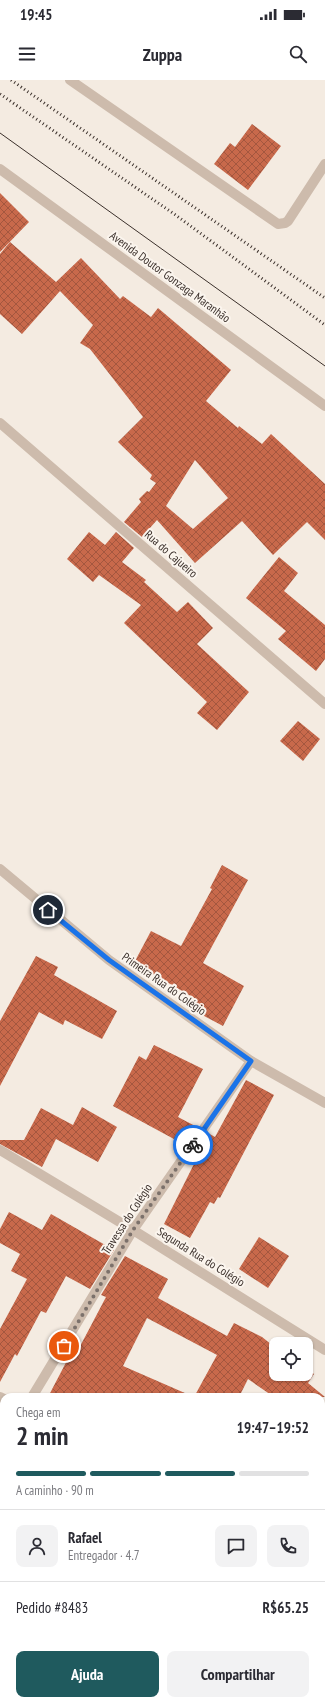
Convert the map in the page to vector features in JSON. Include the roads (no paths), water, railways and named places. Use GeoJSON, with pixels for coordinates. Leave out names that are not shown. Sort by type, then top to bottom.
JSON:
{"type":"FeatureCollection","features":[{"type":"Feature","properties":{"kind":"street"},"geometry":{"type":"LineString","coordinates":[[70,80],[278,224],[288,221],[325,164]]}},
{"type":"Feature","properties":{"kind":"street","name":"Avenida Doutor Gonzaga Maranhão"},"geometry":{"type":"LineString","coordinates":[[0,170],[325,406]]}},
{"type":"Feature","properties":{"kind":"street","name":"Rua do Cajueiro"},"geometry":{"type":"LineString","coordinates":[[0,423],[325,704]]}},
{"type":"Feature","properties":{"kind":"street","name":"Primeira Rua do Colégio"},"geometry":{"type":"LineString","coordinates":[[0,869],[109,960],[251,1061],[325,1103]]}},
{"type":"Feature","properties":{"kind":"street","name":"Travessa do Colégio"},"geometry":{"type":"LineString","coordinates":[[34,1393],[133,1230],[251,1061]]}},
{"type":"Feature","properties":{"kind":"street","name":"Segunda Rua do Colégio"},"geometry":{"type":"LineString","coordinates":[[0,1150],[133,1230],[325,1350]]}},
{"type":"Feature","properties":{"kind":"tram line"},"geometry":{"type":"LineString","coordinates":[[0,133],[325,366]]}},
{"type":"Feature","properties":{"kind":"railway"},"geometry":{"type":"LineString","coordinates":[[11,80],[325,298]]}},
{"type":"Feature","properties":{"kind":"railway"},"geometry":{"type":"LineString","coordinates":[[0,94],[177,216],[325,325]]}}]}
